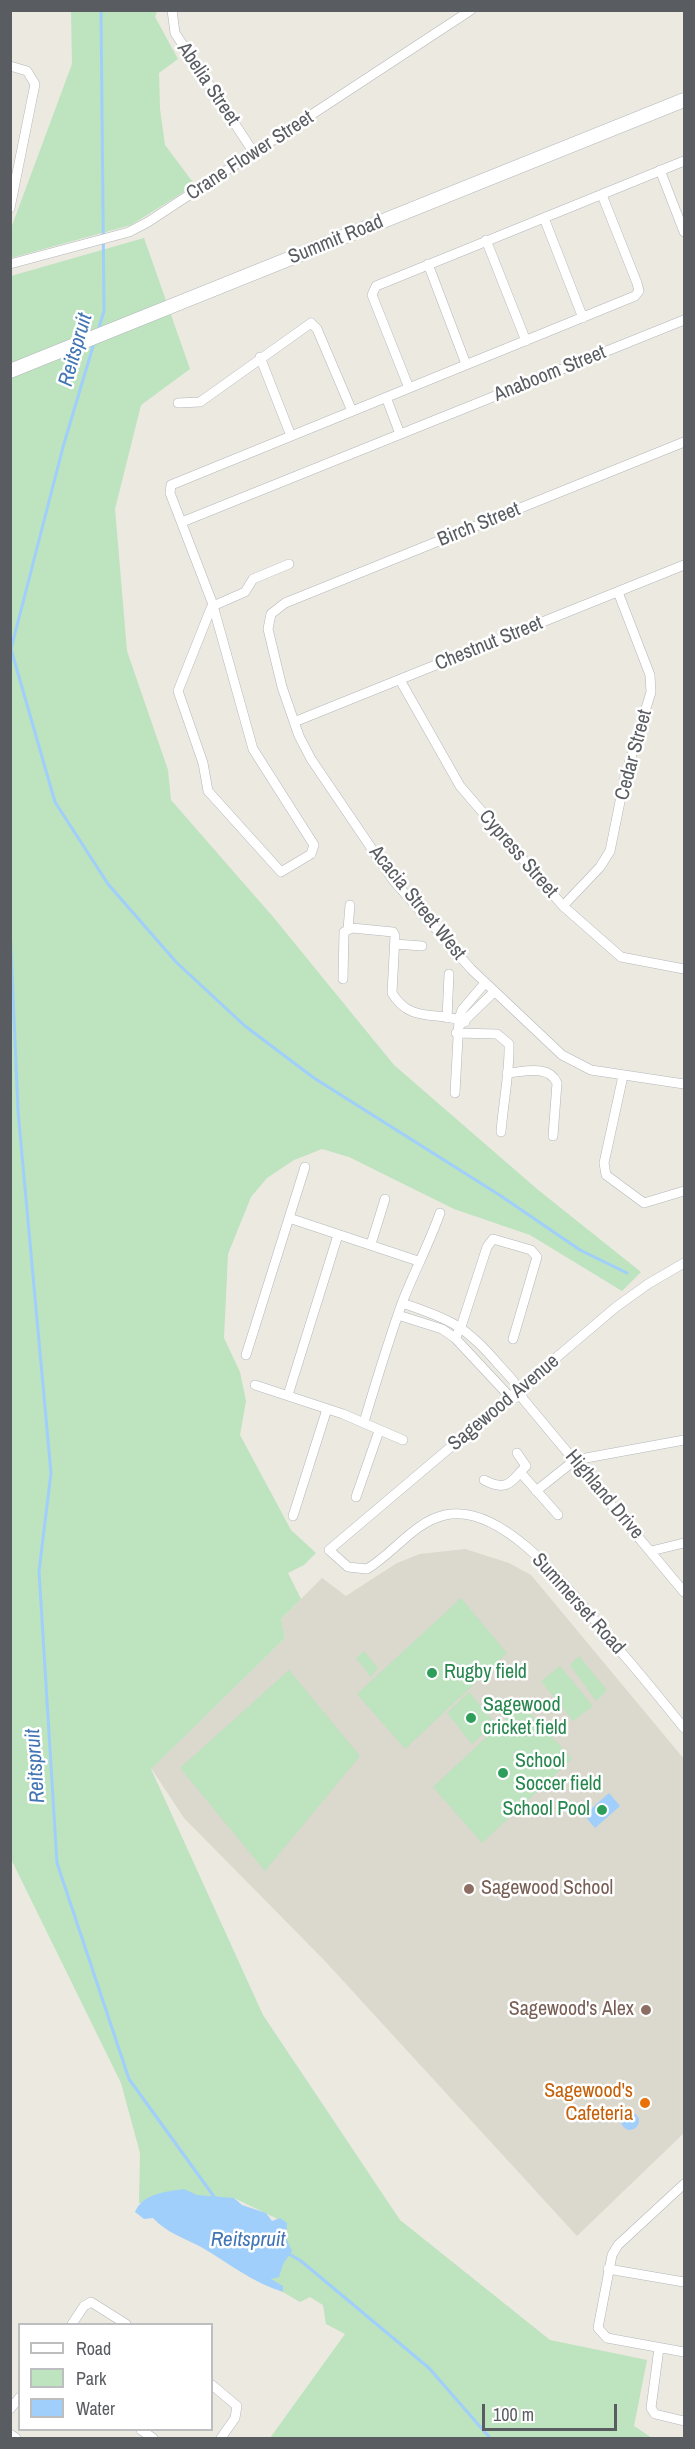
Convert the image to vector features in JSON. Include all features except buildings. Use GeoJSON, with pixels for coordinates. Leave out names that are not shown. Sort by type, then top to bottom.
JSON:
{"type":"FeatureCollection","features":[{"type":"Feature","properties":{"kind":"main road","name":"Summit Road"},"geometry":{"type":"LineString","coordinates":[[10,371],[684,98]]}},
{"type":"Feature","properties":{"kind":"street","name":"Abelia Street"},"geometry":{"type":"LineString","coordinates":[[172,10],[175,33],[254,153]]}},
{"type":"Feature","properties":{"kind":"street","name":"Crane Flower Street"},"geometry":{"type":"LineString","coordinates":[[10,264],[135,229],[471,10]]}},
{"type":"Feature","properties":{"kind":"street"},"geometry":{"type":"LineString","coordinates":[[10,66],[27,71],[35,84],[14,167],[10,208]]}},
{"type":"Feature","properties":{"kind":"street"},"geometry":{"type":"LineString","coordinates":[[409,388],[372,293],[379,284],[684,161]]}},
{"type":"Feature","properties":{"kind":"street"},"geometry":{"type":"LineString","coordinates":[[660,170],[684,232]]}},
{"type":"Feature","properties":{"kind":"street"},"geometry":{"type":"LineString","coordinates":[[289,564],[253,579],[245,592],[213,606],[179,681],[179,701],[203,763],[209,793],[274,868],[283,872],[311,854],[314,845],[253,749],[213,606],[170,493],[173,483],[635,296],[639,291],[602,195]]}},
{"type":"Feature","properties":{"kind":"street"},"geometry":{"type":"LineString","coordinates":[[544,218],[583,318]]}},
{"type":"Feature","properties":{"kind":"street"},"geometry":{"type":"LineString","coordinates":[[486,240],[526,341]]}},
{"type":"Feature","properties":{"kind":"street"},"geometry":{"type":"LineString","coordinates":[[428,264],[466,364]]}},
{"type":"Feature","properties":{"kind":"street","name":"Anaboom Street"},"geometry":{"type":"LineString","coordinates":[[182,522],[684,320]]}},
{"type":"Feature","properties":{"kind":"street"},"geometry":{"type":"LineString","coordinates":[[178,403],[200,402],[307,324],[314,324],[352,411]]}},
{"type":"Feature","properties":{"kind":"street"},"geometry":{"type":"LineString","coordinates":[[260,357],[291,436]]}},
{"type":"Feature","properties":{"kind":"street"},"geometry":{"type":"LineString","coordinates":[[386,397],[400,434]]}},
{"type":"Feature","properties":{"kind":"street","name":"Birch Street"},"geometry":{"type":"LineString","coordinates":[[275,610],[285,603],[684,442]]}},
{"type":"Feature","properties":{"kind":"street","name":"Chestnut Street"},"geometry":{"type":"LineString","coordinates":[[294,722],[684,565]]}},
{"type":"Feature","properties":{"kind":"street","name":"Cedar Street"},"geometry":{"type":"LineString","coordinates":[[563,906],[600,867],[610,852],[625,777],[651,692],[650,675],[618,592]]}},
{"type":"Feature","properties":{"kind":"street","name":"Acacia Street West"},"geometry":{"type":"LineString","coordinates":[[275,610],[269,618],[268,628],[294,722],[311,759],[393,880],[485,983],[567,1059],[591,1070],[684,1084]]}},
{"type":"Feature","properties":{"kind":"street","name":"Cypress Street"},"geometry":{"type":"LineString","coordinates":[[400,680],[460,786],[563,906],[621,957],[684,969]]}},
{"type":"Feature","properties":{"kind":"street"},"geometry":{"type":"LineString","coordinates":[[343,979],[342,937],[348,929],[350,905]]}},
{"type":"Feature","properties":{"kind":"street"},"geometry":{"type":"LineString","coordinates":[[348,929],[389,931],[396,936],[392,993],[416,1014],[447,1018],[460,1025],[502,1035],[509,1044],[501,1132]]}},
{"type":"Feature","properties":{"kind":"street"},"geometry":{"type":"LineString","coordinates":[[395,944],[422,946]]}},
{"type":"Feature","properties":{"kind":"street"},"geometry":{"type":"LineString","coordinates":[[447,1018],[449,974]]}},
{"type":"Feature","properties":{"kind":"street"},"geometry":{"type":"LineString","coordinates":[[455,1093],[462,1010],[485,983]]}},
{"type":"Feature","properties":{"kind":"street"},"geometry":{"type":"LineString","coordinates":[[460,1025],[494,992]]}},
{"type":"Feature","properties":{"kind":"street"},"geometry":{"type":"LineString","coordinates":[[476,993],[485,1002]]}},
{"type":"Feature","properties":{"kind":"street"},"geometry":{"type":"LineString","coordinates":[[507,1072],[544,1070],[555,1077],[557,1083],[553,1136]]}},
{"type":"Feature","properties":{"kind":"street"},"geometry":{"type":"LineString","coordinates":[[623,1076],[604,1163],[606,1175],[644,1203],[684,1191]]}},
{"type":"Feature","properties":{"kind":"street"},"geometry":{"type":"LineString","coordinates":[[246,1355],[304,1167]]}},
{"type":"Feature","properties":{"kind":"street"},"geometry":{"type":"LineString","coordinates":[[371,1244],[385,1199]]}},
{"type":"Feature","properties":{"kind":"street"},"geometry":{"type":"LineString","coordinates":[[364,1422],[402,1303],[418,1262],[427,1250],[440,1213]]}},
{"type":"Feature","properties":{"kind":"street"},"geometry":{"type":"LineString","coordinates":[[289,1218],[371,1244],[418,1262]]}},
{"type":"Feature","properties":{"kind":"street"},"geometry":{"type":"LineString","coordinates":[[288,1395],[338,1234]]}},
{"type":"Feature","properties":{"kind":"street"},"geometry":{"type":"LineString","coordinates":[[455,1338],[461,1327],[487,1247],[495,1239],[531,1250],[537,1257],[513,1339]]}},
{"type":"Feature","properties":{"kind":"street","name":"Sagewood Avenue"},"geometry":{"type":"LineString","coordinates":[[329,1550],[511,1398],[521,1395],[616,1307],[684,1263]]}},
{"type":"Feature","properties":{"kind":"street","name":"Highland Drive"},"geometry":{"type":"LineString","coordinates":[[402,1303],[441,1316],[461,1327],[479,1342],[684,1592]]}},
{"type":"Feature","properties":{"kind":"street"},"geometry":{"type":"LineString","coordinates":[[398,1315],[442,1329],[455,1338],[511,1398]]}},
{"type":"Feature","properties":{"kind":"street"},"geometry":{"type":"LineString","coordinates":[[255,1385],[364,1422],[379,1431],[403,1440]]}},
{"type":"Feature","properties":{"kind":"street"},"geometry":{"type":"LineString","coordinates":[[293,1516],[327,1409]]}},
{"type":"Feature","properties":{"kind":"street"},"geometry":{"type":"LineString","coordinates":[[356,1497],[379,1431]]}},
{"type":"Feature","properties":{"kind":"street"},"geometry":{"type":"LineString","coordinates":[[536,1491],[575,1460],[684,1440]]}},
{"type":"Feature","properties":{"kind":"street"},"geometry":{"type":"LineString","coordinates":[[484,1480],[501,1488],[527,1464],[517,1453]]}},
{"type":"Feature","properties":{"kind":"street"},"geometry":{"type":"LineString","coordinates":[[520,1472],[558,1515]]}},
{"type":"Feature","properties":{"kind":"street","name":"Summerset Road"},"geometry":{"type":"LineString","coordinates":[[329,1550],[351,1569],[367,1569],[434,1518],[449,1514],[483,1519],[529,1550],[556,1575],[684,1728]]}},
{"type":"Feature","properties":{"kind":"street"},"geometry":{"type":"LineString","coordinates":[[651,1551],[684,1543]]}},
{"type":"Feature","properties":{"kind":"street"},"geometry":{"type":"LineString","coordinates":[[682,2190],[618,2245],[608,2270],[598,2328],[601,2334],[684,2352]]}},
{"type":"Feature","properties":{"kind":"street"},"geometry":{"type":"LineString","coordinates":[[608,2270],[684,2282]]}},
{"type":"Feature","properties":{"kind":"street"},"geometry":{"type":"LineString","coordinates":[[73,2323],[84,2306],[91,2302],[123,2323]]}},
{"type":"Feature","properties":{"kind":"street"},"geometry":{"type":"LineString","coordinates":[[659,2348],[651,2408],[655,2414],[684,2421]]}},
{"type":"Feature","properties":{"kind":"street"},"geometry":{"type":"LineString","coordinates":[[213,2386],[237,2406],[235,2418],[221,2439]]}},
{"type":"Feature","properties":{"kind":"street"},"geometry":{"type":"LineString","coordinates":[[10,2434],[16,2439]]}},
{"type":"Feature","properties":{"kind":"shaded area","name":"Sagewood School"},"geometry":{"type":"Polygon","coordinates":[[[465,1549],[509,1563],[531,1575],[684,1759],[684,2133],[577,2236],[324,1960],[184,1818],[151,1768],[285,1638],[281,1619],[322,1578],[346,1596],[397,1563],[420,1554],[465,1549]]]}},
{"type":"Feature","properties":{"kind":"green space"},"geometry":{"type":"Polygon","coordinates":[[[71,11],[157,11],[155,17],[178,59],[159,73],[160,109],[165,145],[195,185],[131,225],[11,258],[10,231],[72,64],[71,11]]]}},
{"type":"Feature","properties":{"kind":"green space","name":"Reitspruit"},"geometry":{"type":"Polygon","coordinates":[[[144,238],[190,369],[141,405],[115,509],[127,651],[168,770],[171,800],[274,918],[394,1065],[537,1189],[641,1272],[622,1291],[530,1235],[454,1209],[349,1157],[322,1149],[294,1160],[267,1178],[251,1197],[228,1254],[224,1338],[240,1372],[246,1401],[240,1435],[291,1530],[316,1553],[304,1565],[288,1573],[301,1599],[281,1619],[285,1638],[151,1769],[263,2015],[400,2220],[550,2340],[647,2360],[634,2426],[652,2438],[270,2438],[345,2334],[326,2324],[323,2305],[310,2297],[300,2302],[283,2292],[271,2279],[286,2223],[234,2198],[139,2203],[140,2153],[121,2083],[11,1859],[11,276],[144,238]]]}},
{"type":"Feature","properties":{"kind":"green space","name":"Rugby field"},"geometry":{"type":"Polygon","coordinates":[[[461,1598],[507,1653],[405,1749],[357,1694],[461,1598]]]}},
{"type":"Feature","properties":{"kind":"green space"},"geometry":{"type":"Polygon","coordinates":[[[364,1651],[378,1668],[371,1677],[356,1658],[364,1651]]]}},
{"type":"Feature","properties":{"kind":"green space"},"geometry":{"type":"Polygon","coordinates":[[[579,1656],[607,1690],[596,1701],[570,1665],[579,1656]]]}},
{"type":"Feature","properties":{"kind":"green space"},"geometry":{"type":"Polygon","coordinates":[[[560,1666],[593,1706],[573,1721],[541,1681],[560,1666]]]}},
{"type":"Feature","properties":{"kind":"green space"},"geometry":{"type":"Polygon","coordinates":[[[289,1670],[360,1756],[265,1871],[180,1768],[289,1670]]]}},
{"type":"Feature","properties":{"kind":"green space","name":"Sagewood cricket field"},"geometry":{"type":"Polygon","coordinates":[[[469,1692],[495,1723],[472,1744],[447,1713],[469,1692]]]}},
{"type":"Feature","properties":{"kind":"green space","name":"School Soccer field"},"geometry":{"type":"Polygon","coordinates":[[[522,1704],[572,1759],[482,1843],[433,1787],[522,1704]]]}},
{"type":"Feature","properties":{"kind":"water","name":"School Pool"},"geometry":{"type":"Polygon","coordinates":[[[609,1793],[620,1806],[595,1828],[584,1815],[609,1793]]]}},
{"type":"Feature","properties":{"kind":"water"},"geometry":{"type":"Polygon","coordinates":[[[626,2112],[634,2112],[639,2117],[637,2128],[626,2130],[621,2125],[621,2117],[626,2112]]]}},
{"type":"Feature","properties":{"kind":"water","name":"Reitspruit"},"geometry":{"type":"Polygon","coordinates":[[[184,2189],[197,2195],[234,2198],[242,2205],[266,2213],[272,2221],[280,2218],[287,2223],[286,2238],[292,2251],[283,2264],[279,2277],[271,2279],[283,2286],[283,2292],[251,2278],[170,2231],[153,2218],[144,2219],[135,2212],[149,2197],[184,2189]]]}},
{"type":"Feature","properties":{"kind":"waterway","name":"Reitspruit"},"geometry":{"type":"LineString","coordinates":[[98,331],[104,311],[101,10]]}},
{"type":"Feature","properties":{"kind":"waterway","name":"Reitspruit"},"geometry":{"type":"LineString","coordinates":[[11,649],[63,447],[94,343]]}},
{"type":"Feature","properties":{"kind":"waterway"},"geometry":{"type":"LineString","coordinates":[[11,649],[55,802],[108,884],[176,962],[245,1026],[314,1078],[501,1196],[580,1250],[627,1273]]}},
{"type":"Feature","properties":{"kind":"waterway","name":"Reitspruit"},"geometry":{"type":"LineString","coordinates":[[10,926],[18,1111],[51,1473],[39,1571],[57,1863],[129,2079],[215,2198]]}},
{"type":"Feature","properties":{"kind":"waterway","name":"Reitspruit"},"geometry":{"type":"LineString","coordinates":[[289,2254],[301,2261],[429,2368],[490,2438]]}},
{"type":"Feature","properties":{"kind":"place","name":"Rugby field"},"geometry":{"type":"Point","coordinates":[432,1673]}},
{"type":"Feature","properties":{"kind":"place","name":"Sagewood cricket field"},"geometry":{"type":"Point","coordinates":[471,1718]}},
{"type":"Feature","properties":{"kind":"place","name":"School Soccer field"},"geometry":{"type":"Point","coordinates":[503,1773]}},
{"type":"Feature","properties":{"kind":"place","name":"School Pool"},"geometry":{"type":"Point","coordinates":[602,1810]}},
{"type":"Feature","properties":{"kind":"place","name":"Sagewood School"},"geometry":{"type":"Point","coordinates":[469,1889]}},
{"type":"Feature","properties":{"kind":"place","name":"Sagewood's Alex"},"geometry":{"type":"Point","coordinates":[646,2010]}},
{"type":"Feature","properties":{"kind":"place","name":"Sagewood's Cafeteria"},"geometry":{"type":"Point","coordinates":[645,2103]}}]}
